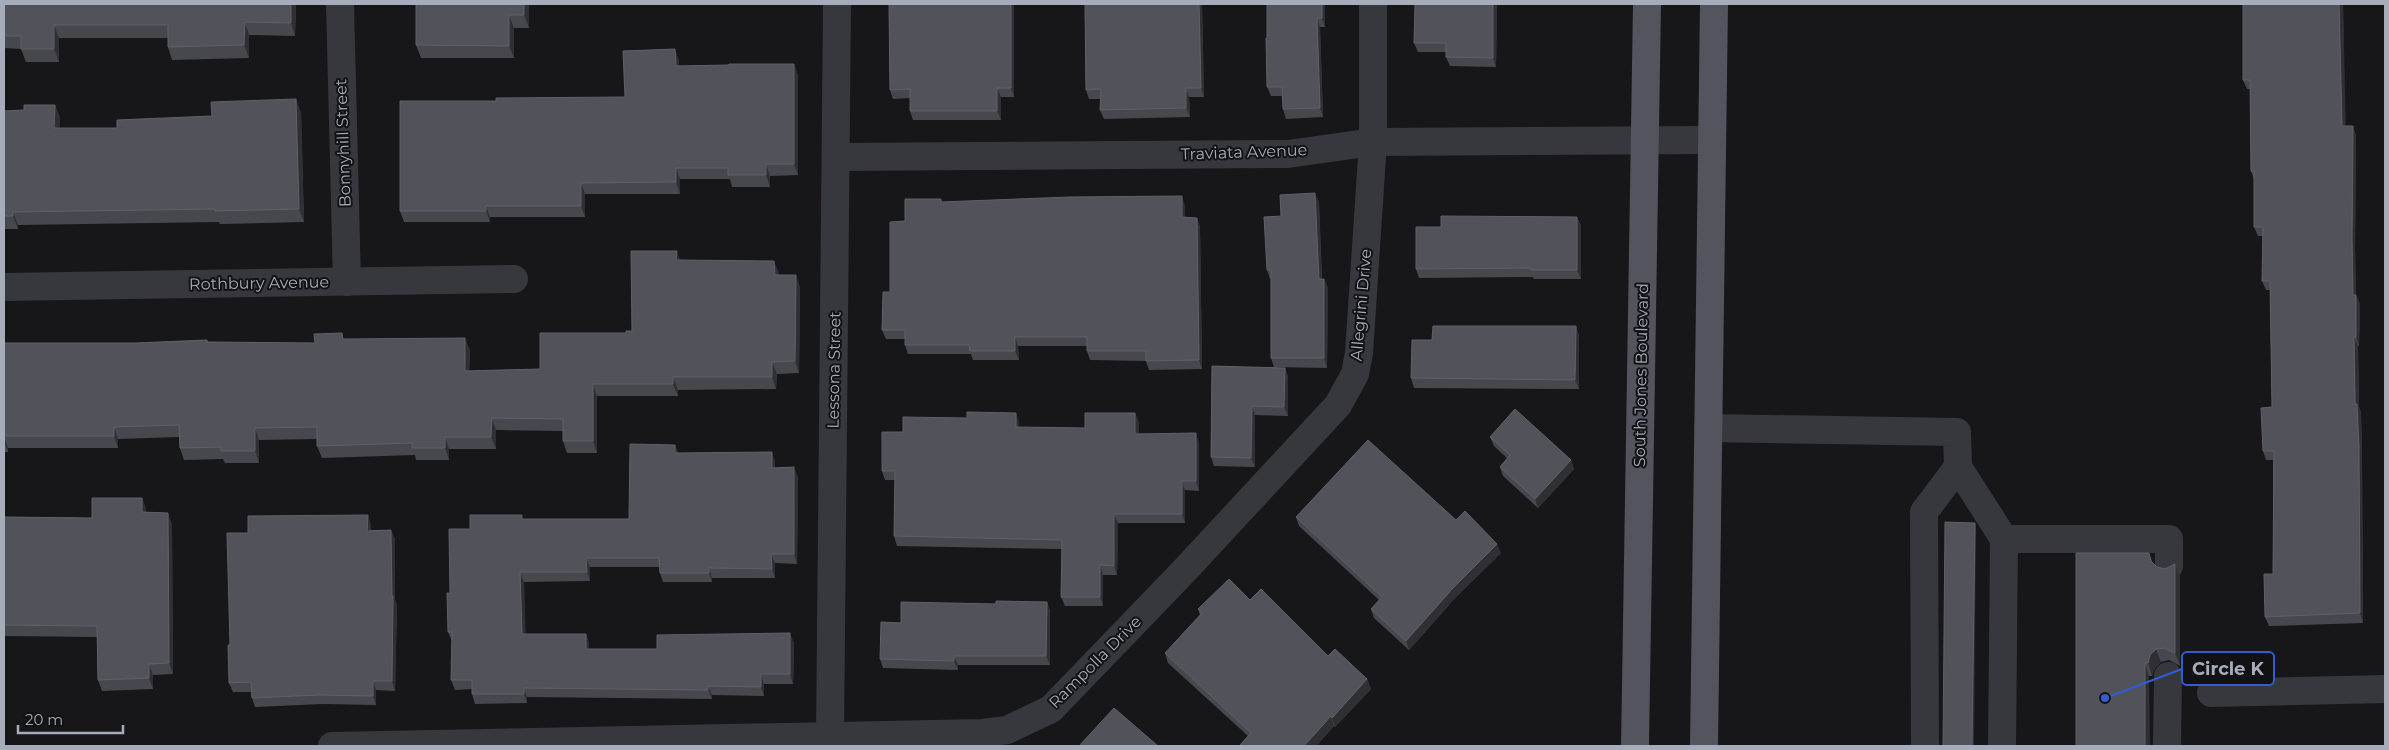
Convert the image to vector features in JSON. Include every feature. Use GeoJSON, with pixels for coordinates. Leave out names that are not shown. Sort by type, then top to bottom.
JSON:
{"type":"FeatureCollection","features":[{"type":"Feature","properties":{"kind":"main road","name":"South Jones Boulevard"},"geometry":{"type":"LineString","coordinates":[[1636,746],[1646,4]]}},
{"type":"Feature","properties":{"kind":"main road"},"geometry":{"type":"LineString","coordinates":[[1704,746],[1714,4]]}},
{"type":"Feature","properties":{"kind":"street","name":"Bonnyhill Street"},"geometry":{"type":"LineString","coordinates":[[340,4],[347,282]]}},
{"type":"Feature","properties":{"kind":"street","name":"Lessona Street"},"geometry":{"type":"LineString","coordinates":[[830,737],[837,4]]}},
{"type":"Feature","properties":{"kind":"street","name":"Allegrini Drive"},"geometry":{"type":"LineString","coordinates":[[1184,571],[1338,405],[1355,374],[1359,353],[1373,142],[1373,4]]}},
{"type":"Feature","properties":{"kind":"street","name":"Traviata Avenue"},"geometry":{"type":"LineString","coordinates":[[836,157],[1288,154],[1373,142],[1712,140]]}},
{"type":"Feature","properties":{"kind":"street","name":"Rothbury Avenue"},"geometry":{"type":"LineString","coordinates":[[4,287],[514,279]]}},
{"type":"Feature","properties":{"kind":"street"},"geometry":{"type":"LineString","coordinates":[[1708,428],[1957,432],[1958,467],[2004,538],[2002,746]]}},
{"type":"Feature","properties":{"kind":"street"},"geometry":{"type":"LineString","coordinates":[[1925,746],[1924,512],[1958,467]]}},
{"type":"Feature","properties":{"kind":"street"},"geometry":{"type":"LineString","coordinates":[[2004,538],[2169,539],[2169,566]]}},
{"type":"Feature","properties":{"kind":"street","name":"Rampolla Drive"},"geometry":{"type":"LineString","coordinates":[[332,746],[830,737],[982,733],[1007,730],[1030,721],[1051,709],[1184,571]]}},
{"type":"Feature","properties":{"kind":"street"},"geometry":{"type":"LineString","coordinates":[[2167,746],[2168,676]]}},
{"type":"Feature","properties":{"kind":"street"},"geometry":{"type":"LineString","coordinates":[[2210,693],[2385,689]]}},
{"type":"Feature","properties":{"kind":"building"},"geometry":{"type":"Polygon","coordinates":[[[4,4],[291,4],[291,23],[245,22],[244,45],[168,47],[168,25],[54,25],[54,49],[21,49],[21,36],[4,36],[4,4]]]}},
{"type":"Feature","properties":{"kind":"building"},"geometry":{"type":"Polygon","coordinates":[[[416,4],[524,4],[524,15],[509,15],[509,46],[416,45],[416,4]]]}},
{"type":"Feature","properties":{"kind":"building"},"geometry":{"type":"Polygon","coordinates":[[[889,4],[1011,4],[1011,88],[997,88],[997,111],[910,111],[910,89],[890,90],[889,4]]]}},
{"type":"Feature","properties":{"kind":"building"},"geometry":{"type":"Polygon","coordinates":[[[1085,4],[1199,4],[1201,88],[1186,88],[1186,108],[1100,110],[1101,89],[1086,90],[1085,4]]]}},
{"type":"Feature","properties":{"kind":"building"},"geometry":{"type":"Polygon","coordinates":[[[1267,4],[1322,4],[1322,18],[1317,18],[1320,108],[1283,109],[1282,87],[1267,87],[1267,4]]]}},
{"type":"Feature","properties":{"kind":"building"},"geometry":{"type":"Polygon","coordinates":[[[1415,4],[1493,4],[1493,58],[1446,57],[1446,43],[1414,43],[1415,4]]]}},
{"type":"Feature","properties":{"kind":"building"},"geometry":{"type":"Polygon","coordinates":[[[2243,4],[2339,4],[2342,126],[2353,126],[2352,238],[2353,295],[2356,295],[2356,337],[2354,337],[2355,404],[2357,404],[2359,447],[2360,613],[2265,617],[2264,574],[2273,574],[2274,451],[2263,451],[2261,408],[2272,407],[2270,281],[2262,281],[2263,227],[2254,227],[2254,171],[2251,171],[2250,80],[2243,80],[2243,4]]]}},
{"type":"Feature","properties":{"kind":"building"},"geometry":{"type":"Polygon","coordinates":[[[675,49],[676,66],[794,64],[794,164],[766,164],[766,175],[728,175],[728,168],[676,168],[676,182],[581,183],[581,206],[486,206],[486,211],[400,211],[400,101],[496,101],[496,98],[625,97],[623,51],[675,49]]]}},
{"type":"Feature","properties":{"kind":"building"},"geometry":{"type":"Polygon","coordinates":[[[296,99],[299,209],[13,212],[13,216],[4,216],[4,111],[24,110],[24,105],[55,105],[54,128],[117,128],[117,120],[212,116],[211,102],[296,99]]]}},
{"type":"Feature","properties":{"kind":"building"},"geometry":{"type":"Polygon","coordinates":[[[1315,193],[1319,279],[1324,279],[1324,358],[1271,358],[1271,270],[1267,270],[1264,217],[1281,216],[1280,195],[1315,193]]]}},
{"type":"Feature","properties":{"kind":"building"},"geometry":{"type":"Polygon","coordinates":[[[1182,196],[1182,217],[1197,218],[1199,360],[1146,361],[1146,351],[1087,351],[1087,337],[1015,337],[1015,351],[970,351],[969,345],[905,345],[905,330],[882,330],[883,292],[890,292],[890,222],[905,221],[905,199],[941,199],[941,202],[1069,197],[1182,196]]]}},
{"type":"Feature","properties":{"kind":"building"},"geometry":{"type":"Polygon","coordinates":[[[1441,216],[1577,217],[1577,270],[1531,270],[1531,268],[1416,269],[1416,227],[1441,227],[1441,216]]]}},
{"type":"Feature","properties":{"kind":"building"},"geometry":{"type":"Polygon","coordinates":[[[631,251],[677,251],[676,260],[774,261],[775,275],[796,275],[795,361],[772,362],[772,377],[673,377],[673,384],[593,384],[593,441],[563,441],[563,419],[492,418],[491,437],[445,437],[445,448],[412,448],[412,443],[317,446],[317,427],[255,428],[255,451],[221,451],[221,447],[180,448],[179,425],[114,427],[114,436],[4,436],[4,343],[136,343],[207,340],[207,342],[315,343],[314,334],[342,333],[343,339],[465,338],[465,371],[540,369],[540,333],[626,333],[626,331],[632,331],[631,251]]]}},
{"type":"Feature","properties":{"kind":"building"},"geometry":{"type":"Polygon","coordinates":[[[1433,326],[1576,326],[1575,380],[1411,378],[1412,340],[1432,340],[1433,326]]]}},
{"type":"Feature","properties":{"kind":"building"},"geometry":{"type":"Polygon","coordinates":[[[1212,366],[1285,368],[1284,407],[1252,406],[1251,458],[1211,457],[1212,366]]]}},
{"type":"Feature","properties":{"kind":"building"},"geometry":{"type":"Polygon","coordinates":[[[1515,409],[1571,460],[1535,499],[1500,467],[1510,455],[1490,437],[1515,409]]]}},
{"type":"Feature","properties":{"kind":"building"},"geometry":{"type":"Polygon","coordinates":[[[967,412],[1016,413],[1016,427],[1085,428],[1085,413],[1135,413],[1135,434],[1196,433],[1196,481],[1182,481],[1182,514],[1114,514],[1114,566],[1100,565],[1100,597],[1061,597],[1062,540],[894,536],[895,471],[882,471],[882,432],[903,432],[903,417],[967,418],[967,412]]]}},
{"type":"Feature","properties":{"kind":"building"},"geometry":{"type":"Polygon","coordinates":[[[1368,440],[1456,520],[1465,511],[1497,544],[1453,588],[1406,641],[1371,609],[1382,597],[1296,517],[1368,440]]]}},
{"type":"Feature","properties":{"kind":"building"},"geometry":{"type":"Polygon","coordinates":[[[630,444],[675,445],[675,453],[772,452],[772,468],[794,467],[794,554],[771,554],[772,569],[709,568],[709,573],[660,573],[659,558],[586,558],[587,572],[520,572],[522,634],[586,634],[586,649],[657,649],[657,635],[790,633],[790,674],[761,674],[761,687],[708,686],[708,690],[524,688],[524,694],[472,694],[472,680],[451,680],[452,632],[448,632],[447,593],[450,593],[449,529],[470,529],[470,515],[522,515],[522,519],[629,519],[630,444]]]}},
{"type":"Feature","properties":{"kind":"building"},"geometry":{"type":"Polygon","coordinates":[[[92,498],[142,498],[142,512],[168,513],[169,663],[149,664],[149,678],[98,680],[97,626],[4,625],[4,517],[92,518],[92,498]]]}},
{"type":"Feature","properties":{"kind":"building"},"geometry":{"type":"Polygon","coordinates":[[[368,515],[367,531],[391,530],[393,596],[392,681],[373,681],[373,696],[320,695],[252,698],[251,682],[229,683],[228,645],[230,645],[227,533],[248,533],[248,516],[368,515]]]}},
{"type":"Feature","properties":{"kind":"building"},"geometry":{"type":"Polygon","coordinates":[[[1945,522],[1975,523],[1972,746],[1943,746],[1945,522]]]}},
{"type":"Feature","properties":{"kind":"building"},"geometry":{"type":"Polygon","coordinates":[[[2076,553],[2149,553],[2151,561],[2157,567],[2165,569],[2175,564],[2175,653],[2164,648],[2156,649],[2150,655],[2148,663],[2145,663],[2145,746],[2076,746],[2076,553]]]}},
{"type":"Feature","properties":{"kind":"building"},"geometry":{"type":"Polygon","coordinates":[[[1229,579],[1250,600],[1261,589],[1328,656],[1335,649],[1367,679],[1304,746],[1241,746],[1251,733],[1165,653],[1202,613],[1198,609],[1229,579]]]}},
{"type":"Feature","properties":{"kind":"building"},"geometry":{"type":"Polygon","coordinates":[[[996,601],[1047,602],[1046,656],[954,656],[954,661],[880,659],[881,622],[901,623],[901,602],[996,604],[996,601]]]}},
{"type":"Feature","properties":{"kind":"building"},"geometry":{"type":"Polygon","coordinates":[[[1114,708],[1158,746],[1079,746],[1114,708]]]}},
{"type":"Feature","properties":{"kind":"place","name":"Circle K"},"geometry":{"type":"Point","coordinates":[2105,698]}}]}
